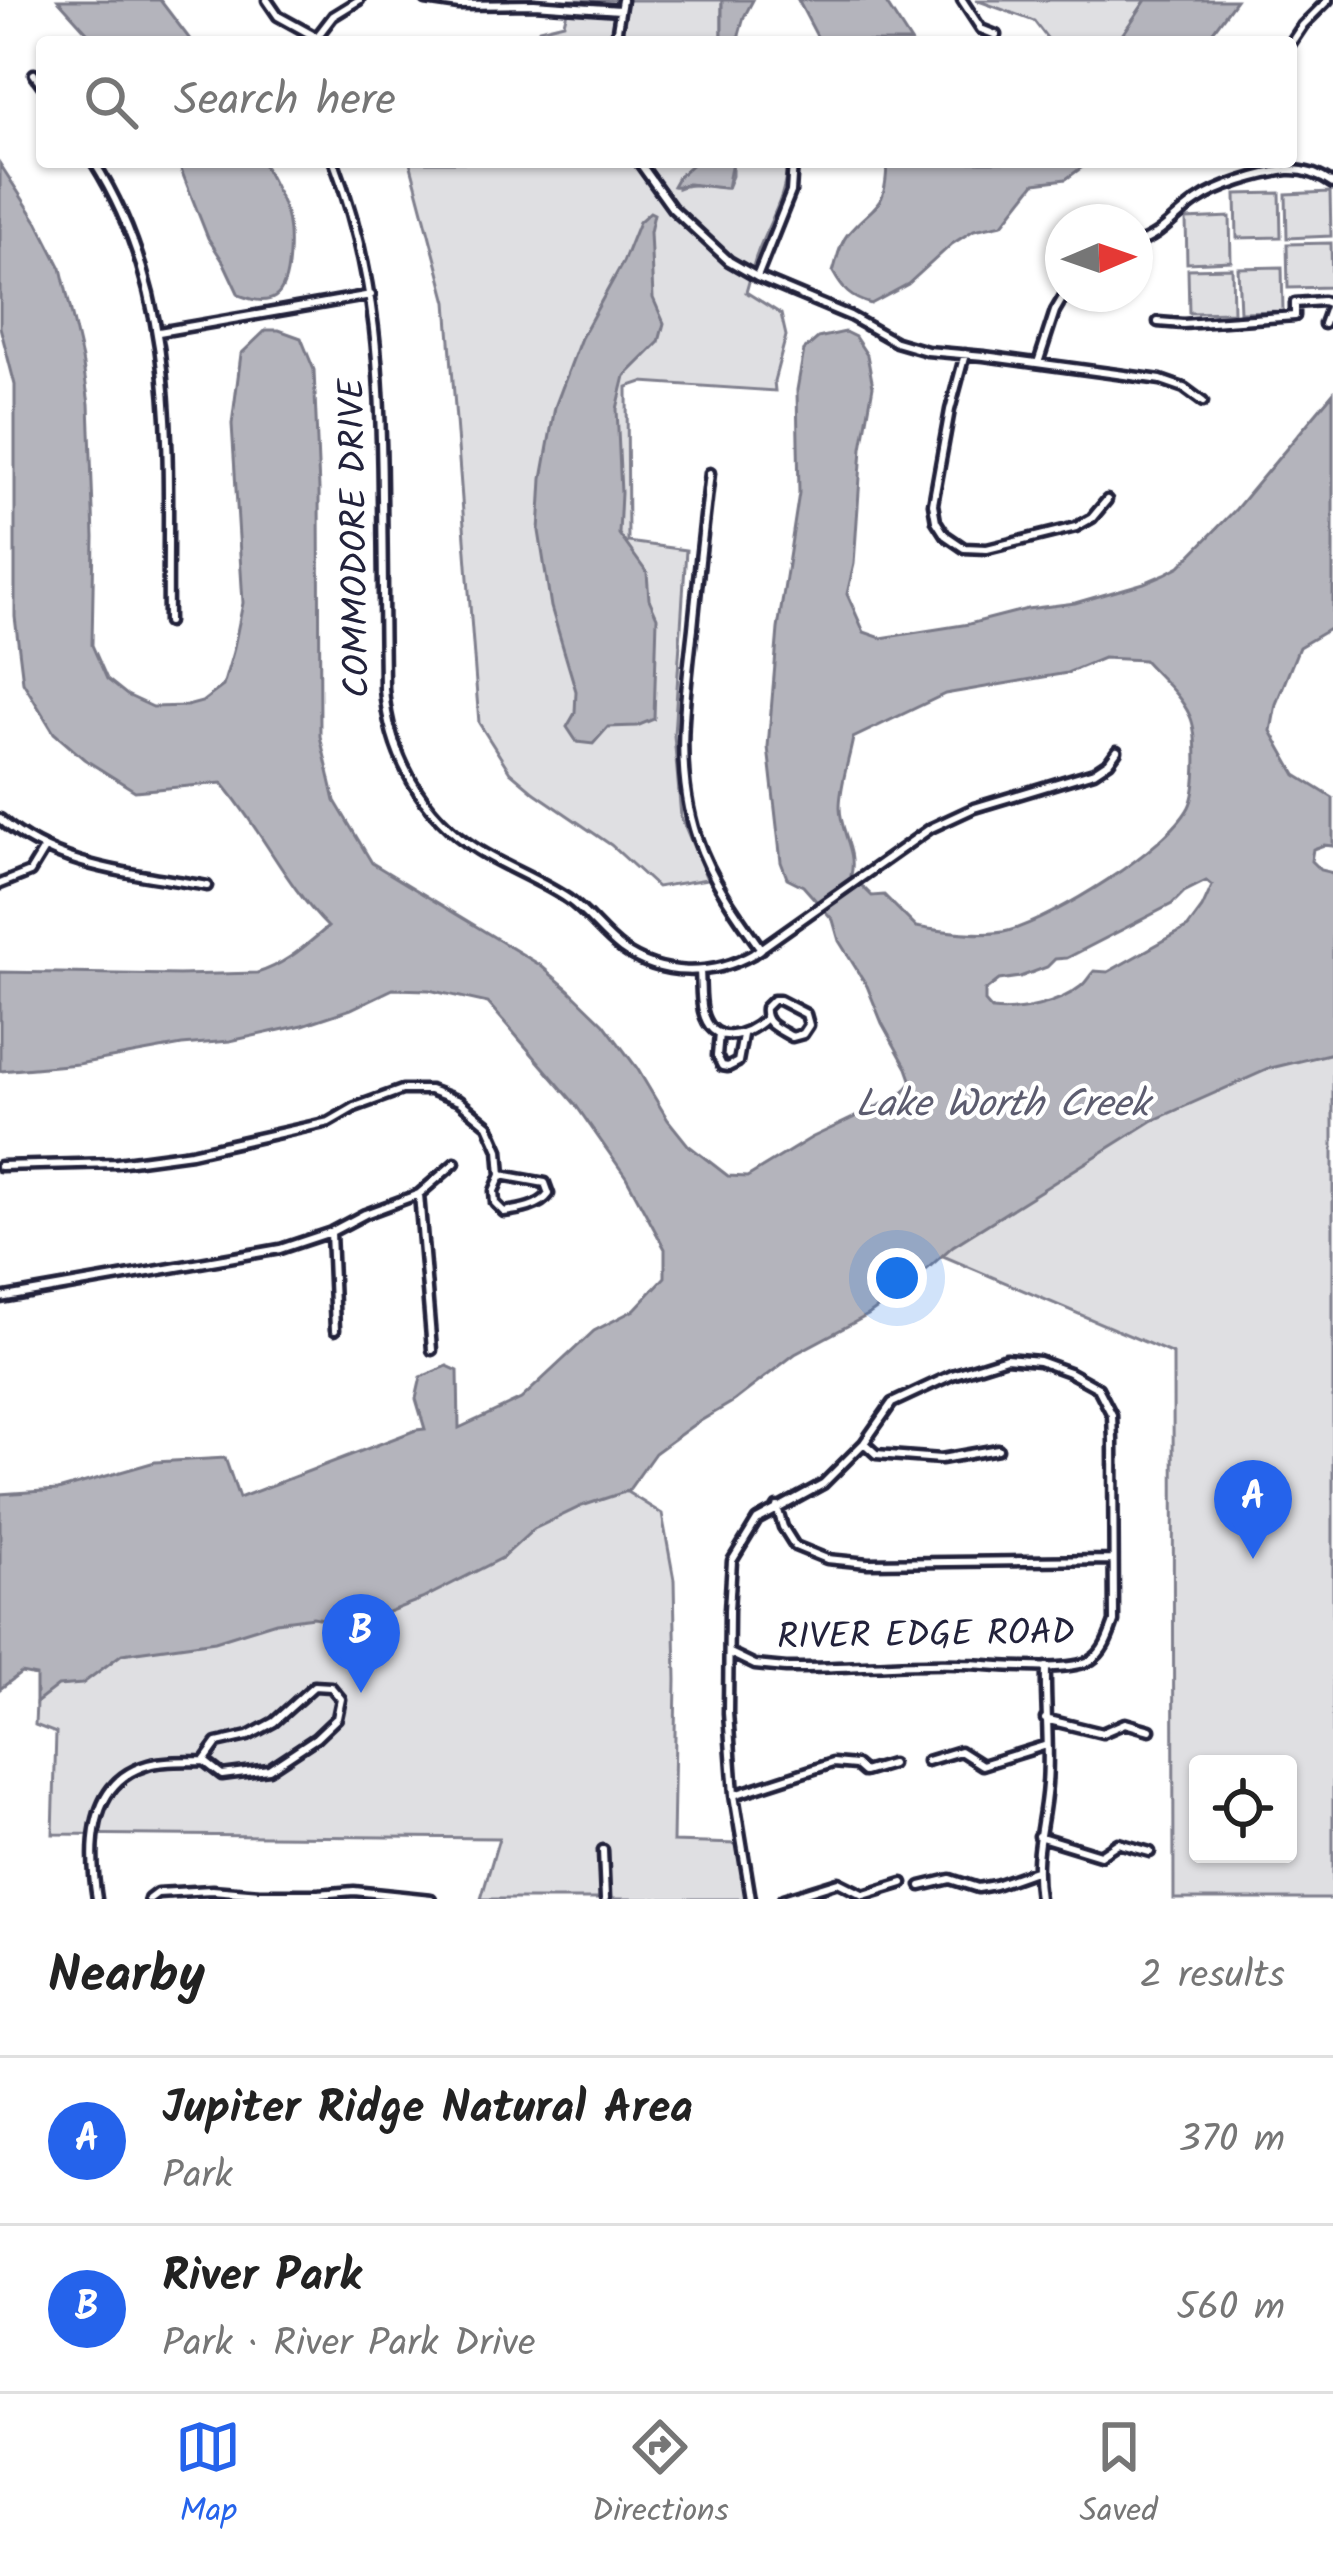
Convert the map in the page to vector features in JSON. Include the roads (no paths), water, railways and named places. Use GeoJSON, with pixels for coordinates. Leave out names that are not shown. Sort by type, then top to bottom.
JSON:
{"type":"FeatureCollection","features":[{"type":"Feature","properties":{"kind":"street"},"geometry":{"type":"LineString","coordinates":[[267,0],[278,16],[309,36]]}},
{"type":"Feature","properties":{"kind":"street"},"geometry":{"type":"LineString","coordinates":[[318,36],[333,16],[358,0]]}},
{"type":"Feature","properties":{"kind":"street"},"geometry":{"type":"LineString","coordinates":[[426,0],[459,5],[621,5],[616,36]]}},
{"type":"Feature","properties":{"kind":"street"},"geometry":{"type":"LineString","coordinates":[[962,0],[980,29],[996,35]]}},
{"type":"Feature","properties":{"kind":"street"},"geometry":{"type":"LineString","coordinates":[[1296,36],[1328,0]]}},
{"type":"Feature","properties":{"kind":"street"},"geometry":{"type":"LineString","coordinates":[[97,168],[135,245],[159,332],[166,400],[167,622]]}},
{"type":"Feature","properties":{"kind":"street","name":"COMMODORE DRIVE"},"geometry":{"type":"LineString","coordinates":[[336,168],[371,295],[382,404],[384,689],[400,760],[436,815],[471,845],[568,899],[637,958],[668,969],[700,971]]}},
{"type":"Feature","properties":{"kind":"street"},"geometry":{"type":"LineString","coordinates":[[643,168],[672,208],[729,261],[896,342],[926,351],[1161,380],[1203,402]]}},
{"type":"Feature","properties":{"kind":"street"},"geometry":{"type":"LineString","coordinates":[[757,278],[791,192],[793,168]]}},
{"type":"Feature","properties":{"kind":"street"},"geometry":{"type":"LineString","coordinates":[[1153,237],[1210,193],[1284,168]]}},
{"type":"Feature","properties":{"kind":"street"},"geometry":{"type":"LineString","coordinates":[[1296,168],[1333,184]]}},
{"type":"Feature","properties":{"kind":"street"},"geometry":{"type":"LineString","coordinates":[[159,332],[371,295]]}},
{"type":"Feature","properties":{"kind":"street"},"geometry":{"type":"LineString","coordinates":[[1158,322],[1295,316],[1295,303],[1332,302],[1324,324]]}},
{"type":"Feature","properties":{"kind":"street"},"geometry":{"type":"LineString","coordinates":[[1037,364],[1055,312]]}},
{"type":"Feature","properties":{"kind":"street"},"geometry":{"type":"LineString","coordinates":[[965,354],[933,504],[945,535],[964,548],[986,549],[1076,527],[1092,518],[1107,500]]}},
{"type":"Feature","properties":{"kind":"street"},"geometry":{"type":"LineString","coordinates":[[710,472],[687,674],[684,776],[707,864],[761,949]]}},
{"type":"Feature","properties":{"kind":"street"},"geometry":{"type":"LineString","coordinates":[[765,1019],[743,1035],[719,1032],[703,1012],[700,971],[728,966],[761,949],[910,841],[952,818],[1094,772],[1117,751]]}},
{"type":"Feature","properties":{"kind":"street"},"geometry":{"type":"LineString","coordinates":[[0,818],[44,849],[84,863],[207,886]]}},
{"type":"Feature","properties":{"kind":"street"},"geometry":{"type":"LineString","coordinates":[[0,884],[30,872],[44,849]]}},
{"type":"Feature","properties":{"kind":"street"},"geometry":{"type":"LineString","coordinates":[[779,1000],[806,1014],[808,1025],[803,1034],[792,1037],[765,1019],[768,1003],[779,1000]]}},
{"type":"Feature","properties":{"kind":"street"},"geometry":{"type":"LineString","coordinates":[[719,1032],[717,1056],[728,1067],[738,1062],[743,1035]]}},
{"type":"Feature","properties":{"kind":"street"},"geometry":{"type":"LineString","coordinates":[[0,1166],[117,1163],[191,1153],[329,1122],[402,1090],[430,1090],[459,1101],[488,1125],[499,1150],[501,1175],[494,1203],[504,1212],[545,1200],[549,1194],[545,1183],[501,1175]]}},
{"type":"Feature","properties":{"kind":"street"},"geometry":{"type":"LineString","coordinates":[[0,1298],[280,1249],[419,1194],[455,1162]]}},
{"type":"Feature","properties":{"kind":"street"},"geometry":{"type":"LineString","coordinates":[[419,1194],[432,1350]]}},
{"type":"Feature","properties":{"kind":"street"},"geometry":{"type":"LineString","coordinates":[[331,1232],[334,1330]]}},
{"type":"Feature","properties":{"kind":"street","name":"RIVER EDGE ROAD"},"geometry":{"type":"LineString","coordinates":[[730,1653],[755,1665],[786,1668],[1046,1667],[1094,1659],[1107,1643],[1114,1622],[1112,1415],[1098,1388],[1039,1361],[1006,1358],[952,1375],[892,1403],[864,1443],[823,1484],[757,1520],[732,1561],[728,1713],[734,1795],[752,1899]]}},
{"type":"Feature","properties":{"kind":"street"},"geometry":{"type":"LineString","coordinates":[[864,1443],[876,1454],[941,1459],[998,1449]]}},
{"type":"Feature","properties":{"kind":"street"},"geometry":{"type":"LineString","coordinates":[[777,1508],[795,1546],[827,1558],[868,1563],[1112,1560]]}},
{"type":"Feature","properties":{"kind":"street"},"geometry":{"type":"LineString","coordinates":[[1040,1899],[1035,1871],[1047,1787],[1046,1667]]}},
{"type":"Feature","properties":{"kind":"street"},"geometry":{"type":"LineString","coordinates":[[97,1899],[94,1824],[112,1784],[147,1765],[204,1761],[222,1775],[269,1769],[337,1718],[340,1699],[331,1687],[314,1686],[274,1723],[248,1736],[217,1742],[204,1761]]}},
{"type":"Feature","properties":{"kind":"street"},"geometry":{"type":"LineString","coordinates":[[1045,1719],[1102,1733],[1126,1723],[1150,1730]]}},
{"type":"Feature","properties":{"kind":"street"},"geometry":{"type":"LineString","coordinates":[[927,1761],[960,1751],[982,1765],[1048,1745]]}},
{"type":"Feature","properties":{"kind":"street"},"geometry":{"type":"LineString","coordinates":[[734,1795],[833,1763],[856,1765],[864,1772],[891,1764]]}},
{"type":"Feature","properties":{"kind":"street"},"geometry":{"type":"LineString","coordinates":[[1037,1836],[1100,1855],[1118,1843],[1150,1852]]}},
{"type":"Feature","properties":{"kind":"street"},"geometry":{"type":"LineString","coordinates":[[603,1850],[604,1899]]}},
{"type":"Feature","properties":{"kind":"street"},"geometry":{"type":"LineString","coordinates":[[921,1886],[950,1879],[978,1888],[1035,1871]]}},
{"type":"Feature","properties":{"kind":"street"},"geometry":{"type":"LineString","coordinates":[[783,1899],[838,1882],[864,1895],[903,1883]]}},
{"type":"Feature","properties":{"kind":"street"},"geometry":{"type":"LineString","coordinates":[[149,1899],[157,1893],[212,1890],[377,1892],[430,1899]]}},
{"type":"Feature","properties":{"kind":"water"},"geometry":{"type":"Polygon","coordinates":[[[58,0],[160,0],[187,36],[91,36],[58,0]]]}},
{"type":"Feature","properties":{"kind":"water"},"geometry":{"type":"Polygon","coordinates":[[[722,0],[753,0],[739,36],[722,36],[722,0]]]}},
{"type":"Feature","properties":{"kind":"water"},"geometry":{"type":"Polygon","coordinates":[[[798,0],[884,0],[907,36],[817,36],[798,0]]]}},
{"type":"Feature","properties":{"kind":"water"},"geometry":{"type":"Polygon","coordinates":[[[1146,0],[1236,0],[1209,36],[1122,36],[1146,0]]]}},
{"type":"Feature","properties":{"kind":"water","name":"Lake Worth Creek"},"geometry":{"type":"Polygon","coordinates":[[[0,164],[61,268],[82,359],[89,404],[94,537],[92,645],[107,679],[153,707],[202,702],[223,686],[243,603],[232,424],[241,354],[266,330],[301,338],[314,370],[320,736],[335,801],[372,863],[540,965],[604,1024],[688,1145],[728,1176],[747,1177],[811,1138],[901,1095],[912,1082],[867,986],[839,941],[833,920],[803,886],[787,878],[781,862],[768,747],[778,629],[799,493],[797,390],[804,350],[818,338],[845,332],[855,337],[867,355],[873,386],[847,594],[864,632],[881,638],[1075,603],[1144,583],[1180,566],[1236,509],[1333,393],[1333,627],[1299,647],[1276,704],[1271,731],[1296,775],[1333,798],[1333,846],[1313,849],[1311,861],[1333,873],[1333,1053],[1271,1068],[1152,1121],[953,1246],[868,1315],[795,1354],[692,1426],[655,1453],[628,1491],[534,1529],[502,1558],[422,1599],[343,1623],[313,1617],[276,1622],[215,1641],[122,1654],[82,1684],[58,1686],[36,1703],[36,1676],[21,1673],[0,1689],[0,1494],[58,1490],[155,1462],[225,1458],[239,1498],[425,1429],[416,1399],[421,1377],[447,1366],[458,1371],[459,1428],[521,1399],[594,1331],[634,1310],[665,1277],[665,1249],[626,1177],[575,1104],[488,1003],[429,990],[393,989],[303,1025],[230,1041],[0,1071],[0,972],[257,973],[286,960],[328,927],[222,783],[135,791],[84,759],[54,733],[23,682],[15,617],[15,385],[0,327],[0,164]],[[1103,658],[1067,673],[945,694],[853,738],[840,807],[852,857],[851,875],[872,896],[884,895],[916,927],[999,933],[1080,897],[1158,842],[1177,824],[1192,799],[1193,724],[1181,700],[1144,660],[1103,658]],[[1206,881],[1172,904],[1067,958],[1020,977],[999,980],[985,991],[985,1002],[992,1010],[1014,1010],[1071,993],[1094,971],[1108,972],[1188,927],[1212,886],[1206,881]]]}},
{"type":"Feature","properties":{"kind":"water"},"geometry":{"type":"Polygon","coordinates":[[[180,168],[265,168],[288,222],[289,258],[281,291],[262,300],[239,295],[208,238],[180,168]]]}},
{"type":"Feature","properties":{"kind":"water"},"geometry":{"type":"Polygon","coordinates":[[[688,168],[731,168],[727,188],[673,186],[688,168]]]}},
{"type":"Feature","properties":{"kind":"water"},"geometry":{"type":"Polygon","coordinates":[[[887,168],[1081,168],[1066,179],[1035,183],[1003,224],[974,230],[908,284],[871,304],[848,292],[833,272],[844,239],[877,205],[887,168]]]}},
{"type":"Feature","properties":{"kind":"water"},"geometry":{"type":"Polygon","coordinates":[[[650,212],[654,214],[650,232],[653,298],[664,323],[659,342],[625,376],[617,409],[619,534],[647,573],[649,599],[657,617],[654,719],[637,726],[608,727],[593,744],[577,742],[567,727],[575,713],[576,691],[551,607],[539,531],[542,479],[555,407],[581,338],[639,222],[650,212]]]}},
{"type":"Feature","properties":{"kind":"place","name":"Jupiter Ridge Natural Area"},"geometry":{"type":"Point","coordinates":[1253,1559]}},
{"type":"Feature","properties":{"kind":"place","name":"River Park"},"geometry":{"type":"Point","coordinates":[361,1693]}}]}
